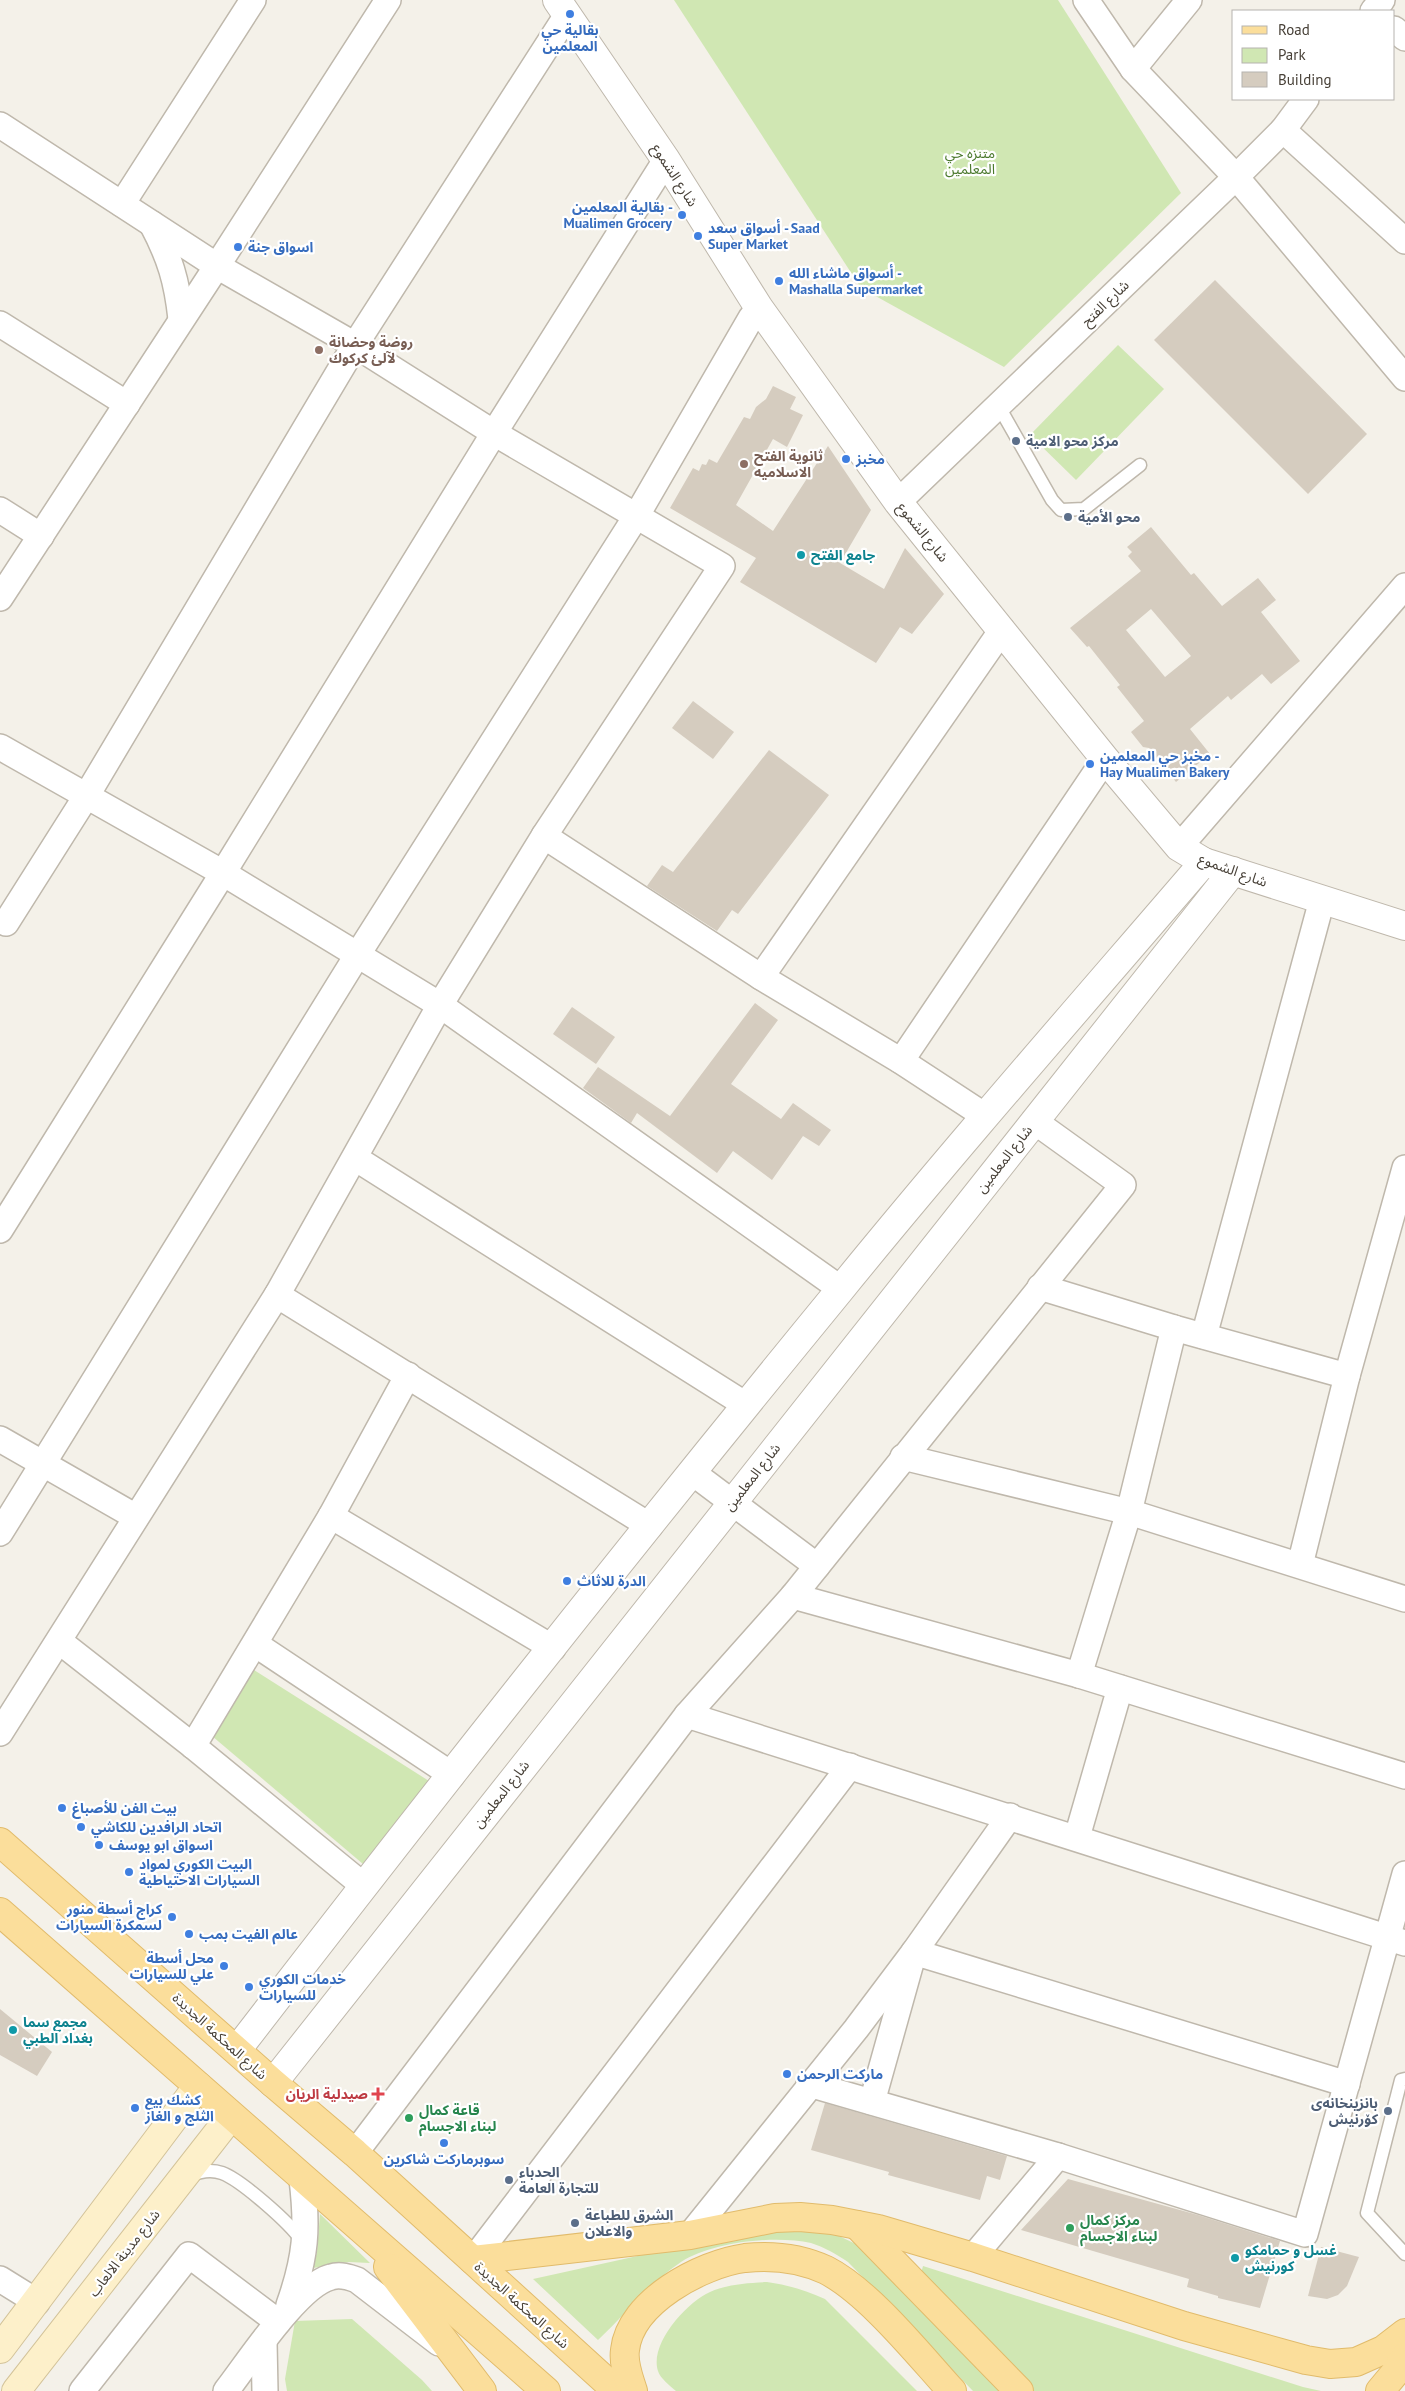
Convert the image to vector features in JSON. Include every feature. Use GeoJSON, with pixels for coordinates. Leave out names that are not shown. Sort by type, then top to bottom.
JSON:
{"type":"FeatureCollection","features":[{"type":"Feature","properties":{"kind":"main road","name":"شارع المحكمة الجديدة"},"geometry":{"type":"LineString","coordinates":[[0,1842],[273,2083],[355,2152],[616,2391]]}},
{"type":"Feature","properties":{"kind":"main road"},"geometry":{"type":"LineString","coordinates":[[0,1912],[302,2179],[354,2221],[546,2391]]}},
{"type":"Feature","properties":{"kind":"main road"},"geometry":{"type":"LineString","coordinates":[[0,2349],[198,2086]]}},
{"type":"Feature","properties":{"kind":"main road","name":"شارع مدينة الالعاب"},"geometry":{"type":"LineString","coordinates":[[16,2391],[231,2116]]}},
{"type":"Feature","properties":{"kind":"main road"},"geometry":{"type":"LineString","coordinates":[[473,2260],[690,2235],[775,2218],[832,2220],[878,2229],[973,2257],[1184,2326],[1306,2360],[1330,2364],[1356,2362],[1376,2354],[1405,2333]]}},
{"type":"Feature","properties":{"kind":"main road"},"geometry":{"type":"LineString","coordinates":[[354,2221],[452,2354],[482,2391]]}},
{"type":"Feature","properties":{"kind":"main road"},"geometry":{"type":"LineString","coordinates":[[857,2225],[1019,2391]]}},
{"type":"Feature","properties":{"kind":"main road"},"geometry":{"type":"LineString","coordinates":[[633,2391],[625,2366],[624,2350],[629,2332],[648,2306],[664,2293],[704,2270],[726,2262],[767,2257],[800,2260],[826,2270],[842,2280],[857,2291],[893,2327],[952,2391]]}},
{"type":"Feature","properties":{"kind":"main road"},"geometry":{"type":"LineString","coordinates":[[1380,2391],[1405,2357]]}},
{"type":"Feature","properties":{"kind":"street"},"geometry":{"type":"LineString","coordinates":[[122,204],[253,0]]}},
{"type":"Feature","properties":{"kind":"street"},"geometry":{"type":"LineString","coordinates":[[0,598],[388,0]]}},
{"type":"Feature","properties":{"kind":"street"},"geometry":{"type":"LineString","coordinates":[[1086,0],[1133,70],[1236,177],[1405,378]]}},
{"type":"Feature","properties":{"kind":"street"},"geometry":{"type":"LineString","coordinates":[[1133,70],[1189,0]]}},
{"type":"Feature","properties":{"kind":"street"},"geometry":{"type":"LineString","coordinates":[[6,923],[87,795],[355,345],[562,7]]}},
{"type":"Feature","properties":{"kind":"street","name":"شارع الشموع"},"geometry":{"type":"LineString","coordinates":[[562,7],[666,160],[759,308],[898,502],[1105,758],[1179,846],[1204,862],[1405,926]]}},
{"type":"Feature","properties":{"kind":"street"},"geometry":{"type":"LineString","coordinates":[[1395,29],[1405,38]]}},
{"type":"Feature","properties":{"kind":"street","name":"شارع الفتح"},"geometry":{"type":"LineString","coordinates":[[898,502],[1236,177],[1283,130],[1305,100]]}},
{"type":"Feature","properties":{"kind":"street"},"geometry":{"type":"LineString","coordinates":[[0,125],[217,266],[355,345],[494,432],[722,566],[544,836],[440,1005],[277,1295],[0,1733]]}},
{"type":"Feature","properties":{"kind":"street"},"geometry":{"type":"LineString","coordinates":[[1283,130],[1405,241]]}},
{"type":"Feature","properties":{"kind":"street"},"geometry":{"type":"LineString","coordinates":[[0,1230],[223,873],[494,432],[666,160]]}},
{"type":"Feature","properties":{"kind":"street"},"geometry":{"type":"LineString","coordinates":[[152,223],[166,252],[178,286],[181,319]]}},
{"type":"Feature","properties":{"kind":"street"},"geometry":{"type":"LineString","coordinates":[[0,1533],[44,1465],[358,954],[637,515],[751,318],[759,308]]}},
{"type":"Feature","properties":{"kind":"street"},"geometry":{"type":"LineString","coordinates":[[0,324],[127,404]]}},
{"type":"Feature","properties":{"kind":"street"},"geometry":{"type":"LineString","coordinates":[[0,510],[41,536]]}},
{"type":"Feature","properties":{"kind":"street"},"geometry":{"type":"LineString","coordinates":[[1179,846],[1405,586]]}},
{"type":"Feature","properties":{"kind":"street"},"geometry":{"type":"LineString","coordinates":[[761,977],[1002,630]]}},
{"type":"Feature","properties":{"kind":"street"},"geometry":{"type":"LineString","coordinates":[[0,747],[223,873],[440,1005],[841,1289]]}},
{"type":"Feature","properties":{"kind":"street"},"geometry":{"type":"LineString","coordinates":[[901,1061],[1105,758]]}},
{"type":"Feature","properties":{"kind":"street"},"geometry":{"type":"LineString","coordinates":[[544,836],[761,977],[901,1061],[985,1116]]}},
{"type":"Feature","properties":{"kind":"street"},"geometry":{"type":"LineString","coordinates":[[237,2050],[452,1774],[746,1405],[985,1116],[1204,862]]}},
{"type":"Feature","properties":{"kind":"street","name":"شارع المعلمين"},"geometry":{"type":"LineString","coordinates":[[273,2083],[1233,871]]}},
{"type":"Feature","properties":{"kind":"street"},"geometry":{"type":"LineString","coordinates":[[1204,1336],[1322,900]]}},
{"type":"Feature","properties":{"kind":"street"},"geometry":{"type":"LineString","coordinates":[[355,2152],[687,1715],[793,1596],[1123,1185],[1034,1121]]}},
{"type":"Feature","properties":{"kind":"street"},"geometry":{"type":"LineString","coordinates":[[355,1158],[746,1405]]}},
{"type":"Feature","properties":{"kind":"street"},"geometry":{"type":"LineString","coordinates":[[1300,1565],[1347,1376],[1405,1168]]}},
{"type":"Feature","properties":{"kind":"street"},"geometry":{"type":"LineString","coordinates":[[1040,1287],[1174,1328],[1347,1376]]}},
{"type":"Feature","properties":{"kind":"street"},"geometry":{"type":"LineString","coordinates":[[277,1295],[650,1526]]}},
{"type":"Feature","properties":{"kind":"street"},"geometry":{"type":"LineString","coordinates":[[1079,1675],[1129,1512],[1174,1328]]}},
{"type":"Feature","properties":{"kind":"street"},"geometry":{"type":"LineString","coordinates":[[193,1746],[331,1516],[408,1375]]}},
{"type":"Feature","properties":{"kind":"street"},"geometry":{"type":"LineString","coordinates":[[0,1439],[136,1517]]}},
{"type":"Feature","properties":{"kind":"street"},"geometry":{"type":"LineString","coordinates":[[903,1457],[1129,1512],[1405,1599]]}},
{"type":"Feature","properties":{"kind":"street"},"geometry":{"type":"LineString","coordinates":[[693,1473],[817,1566]]}},
{"type":"Feature","properties":{"kind":"street"},"geometry":{"type":"LineString","coordinates":[[331,1516],[553,1648]]}},
{"type":"Feature","properties":{"kind":"street"},"geometry":{"type":"LineString","coordinates":[[793,1596],[1079,1675],[1405,1776]]}},
{"type":"Feature","properties":{"kind":"street"},"geometry":{"type":"LineString","coordinates":[[59,1642],[193,1746],[364,1886]]}},
{"type":"Feature","properties":{"kind":"street"},"geometry":{"type":"LineString","coordinates":[[255,1644],[452,1774]]}},
{"type":"Feature","properties":{"kind":"street"},"geometry":{"type":"LineString","coordinates":[[1077,1838],[1120,1688]]}},
{"type":"Feature","properties":{"kind":"street"},"geometry":{"type":"LineString","coordinates":[[687,1715],[1396,1940]]}},
{"type":"Feature","properties":{"kind":"street"},"geometry":{"type":"LineString","coordinates":[[473,2260],[850,1766]]}},
{"type":"Feature","properties":{"kind":"street"},"geometry":{"type":"LineString","coordinates":[[690,2235],[809,2084],[856,2029],[914,1952],[1010,1816]]}},
{"type":"Feature","properties":{"kind":"street"},"geometry":{"type":"LineString","coordinates":[[809,2084],[1058,2156],[1305,2234],[1347,2084],[1396,1940],[1405,1874]]}},
{"type":"Feature","properties":{"kind":"street"},"geometry":{"type":"LineString","coordinates":[[914,1952],[1347,2084]]}},
{"type":"Feature","properties":{"kind":"street"},"geometry":{"type":"LineString","coordinates":[[872,2102],[914,1952]]}},
{"type":"Feature","properties":{"kind":"street"},"geometry":{"type":"LineString","coordinates":[[973,2257],[1058,2156]]}},
{"type":"Feature","properties":{"kind":"street"},"geometry":{"type":"LineString","coordinates":[[282,2317],[296,2284],[305,2245],[307,2223],[302,2179]]}},
{"type":"Feature","properties":{"kind":"street"},"geometry":{"type":"LineString","coordinates":[[82,2391],[189,2255],[282,2317]]}},
{"type":"Feature","properties":{"kind":"street"},"geometry":{"type":"LineString","coordinates":[[226,2391],[282,2317],[304,2293],[318,2282],[332,2276],[347,2277],[368,2287],[452,2354]]}},
{"type":"Feature","properties":{"kind":"street"},"geometry":{"type":"LineString","coordinates":[[0,2279],[37,2302]]}},
{"type":"Feature","properties":{"kind":"street"},"geometry":{"type":"LineString","coordinates":[[264,2342],[265,2391]]}},
{"type":"Feature","properties":{"kind":"lane"},"geometry":{"type":"LineString","coordinates":[[998,405],[1052,500],[1061,510],[1084,509],[1140,465]]}},
{"type":"Feature","properties":{"kind":"lane"},"geometry":{"type":"LineString","coordinates":[[1405,2079],[1401,2080],[1367,2213],[1405,2254]]}},
{"type":"Feature","properties":{"kind":"lane"},"geometry":{"type":"LineString","coordinates":[[182,2179],[205,2171],[226,2175],[284,2221],[305,2245]]}},
{"type":"Feature","properties":{"kind":"green space","name":"متنزه حي المعلمين"},"geometry":{"type":"Polygon","coordinates":[[[674,0],[1058,0],[1181,193],[1004,367],[861,288],[674,0]]]}},
{"type":"Feature","properties":{"kind":"green space"},"geometry":{"type":"Polygon","coordinates":[[[1118,345],[1164,389],[1076,480],[1030,435],[1118,345]]]}},
{"type":"Feature","properties":{"kind":"green space"},"geometry":{"type":"Polygon","coordinates":[[[254,1670],[429,1781],[363,1864],[212,1736],[254,1670]]]}},
{"type":"Feature","properties":{"kind":"green space"},"geometry":{"type":"Polygon","coordinates":[[[320,2214],[370,2263],[349,2262],[313,2268],[317,2252],[320,2214]]]}},
{"type":"Feature","properties":{"kind":"green space"},"geometry":{"type":"Polygon","coordinates":[[[813,2228],[839,2236],[862,2247],[1003,2391],[973,2391],[848,2262],[830,2251],[811,2243],[762,2240],[726,2245],[694,2255],[669,2270],[598,2340],[533,2279],[742,2233],[813,2228]]]}},
{"type":"Feature","properties":{"kind":"green space"},"geometry":{"type":"Polygon","coordinates":[[[923,2266],[1303,2387],[1321,2391],[1030,2391],[920,2277],[923,2266]]]}},
{"type":"Feature","properties":{"kind":"green space"},"geometry":{"type":"Polygon","coordinates":[[[767,2282],[796,2288],[825,2299],[917,2391],[676,2391],[666,2382],[658,2371],[659,2349],[664,2337],[681,2314],[701,2297],[717,2289],[738,2284],[767,2282]]]}},
{"type":"Feature","properties":{"kind":"green space"},"geometry":{"type":"Polygon","coordinates":[[[352,2319],[432,2391],[287,2391],[285,2379],[295,2321],[352,2319]]]}},
{"type":"Feature","properties":{"kind":"building"},"geometry":{"type":"Polygon","coordinates":[[[1215,280],[1367,434],[1308,494],[1154,340],[1215,280]]]}},
{"type":"Feature","properties":{"kind":"building","name":"جامع الفتح"},"geometry":{"type":"Polygon","coordinates":[[[773,386],[796,397],[790,409],[803,415],[787,447],[773,439],[736,505],[773,531],[828,446],[871,510],[840,563],[884,589],[905,548],[944,594],[912,634],[900,627],[876,663],[740,582],[756,558],[670,508],[693,468],[699,471],[702,464],[706,465],[709,459],[717,463],[744,417],[750,419],[756,407],[766,399],[773,386]]]}},
{"type":"Feature","properties":{"kind":"building"},"geometry":{"type":"Polygon","coordinates":[[[1151,527],[1191,575],[1194,573],[1222,606],[1258,578],[1276,600],[1261,612],[1300,661],[1271,684],[1262,674],[1231,700],[1228,696],[1190,729],[1210,754],[1176,782],[1149,748],[1143,747],[1131,732],[1144,721],[1117,687],[1120,685],[1089,646],[1087,647],[1070,628],[1141,571],[1128,556],[1132,552],[1127,547],[1151,527]],[[1151,609],[1126,630],[1165,677],[1191,656],[1151,609]]]}},
{"type":"Feature","properties":{"kind":"building"},"geometry":{"type":"Polygon","coordinates":[[[693,701],[734,732],[713,759],[672,728],[693,701]]]}},
{"type":"Feature","properties":{"kind":"building"},"geometry":{"type":"Polygon","coordinates":[[[769,750],[829,795],[738,914],[732,910],[717,931],[647,886],[662,865],[673,872],[769,750]]]}},
{"type":"Feature","properties":{"kind":"building"},"geometry":{"type":"Polygon","coordinates":[[[755,1003],[778,1020],[731,1084],[781,1119],[793,1103],[831,1130],[819,1146],[803,1136],[772,1180],[733,1151],[717,1173],[637,1113],[631,1123],[583,1088],[598,1067],[670,1116],[755,1003]]]}},
{"type":"Feature","properties":{"kind":"building"},"geometry":{"type":"Polygon","coordinates":[[[572,1007],[615,1037],[596,1064],[553,1034],[572,1007]]]}},
{"type":"Feature","properties":{"kind":"building","name":"مجمع سما بغداد الطبي"},"geometry":{"type":"Polygon","coordinates":[[[0,2009],[52,2052],[37,2076],[0,2055],[0,2009]]]}},
{"type":"Feature","properties":{"kind":"building"},"geometry":{"type":"Polygon","coordinates":[[[825,2103],[1007,2156],[1000,2180],[987,2176],[980,2200],[888,2175],[889,2172],[811,2150],[825,2103]]]}},
{"type":"Feature","properties":{"kind":"building"},"geometry":{"type":"Polygon","coordinates":[[[1068,2179],[1198,2215],[1280,2241],[1260,2308],[1218,2298],[1218,2296],[1187,2287],[1189,2279],[1021,2230],[1068,2179]]]}},
{"type":"Feature","properties":{"kind":"building"},"geometry":{"type":"Polygon","coordinates":[[[1321,2247],[1359,2257],[1347,2286],[1338,2295],[1327,2299],[1308,2296],[1321,2247]]]}},
{"type":"Feature","properties":{"kind":"place","name":"بقالية حي المعلمين"},"geometry":{"type":"Point","coordinates":[570,14]}},
{"type":"Feature","properties":{"kind":"place","name":"بقالية المعلمين - Mualimen Grocery"},"geometry":{"type":"Point","coordinates":[682,215]}},
{"type":"Feature","properties":{"kind":"place","name":"أسواق سعد - Saad Super Market"},"geometry":{"type":"Point","coordinates":[698,236]}},
{"type":"Feature","properties":{"kind":"place","name":"اسواق جنة"},"geometry":{"type":"Point","coordinates":[238,247]}},
{"type":"Feature","properties":{"kind":"place","name":"أسواق ماشاء الله - Mashalla Supermarket"},"geometry":{"type":"Point","coordinates":[779,281]}},
{"type":"Feature","properties":{"kind":"place","name":"روضة وحضانة لآلئ كركوك"},"geometry":{"type":"Point","coordinates":[319,350]}},
{"type":"Feature","properties":{"kind":"place","name":"مركز محو الامية"},"geometry":{"type":"Point","coordinates":[1016,441]}},
{"type":"Feature","properties":{"kind":"place","name":"مخبز"},"geometry":{"type":"Point","coordinates":[846,459]}},
{"type":"Feature","properties":{"kind":"place","name":"ثانوية الفتح الاسلاميه"},"geometry":{"type":"Point","coordinates":[744,464]}},
{"type":"Feature","properties":{"kind":"place","name":"محو الأمية"},"geometry":{"type":"Point","coordinates":[1068,517]}},
{"type":"Feature","properties":{"kind":"place","name":"جامع الفتح"},"geometry":{"type":"Point","coordinates":[801,555]}},
{"type":"Feature","properties":{"kind":"place","name":"مخبز حي المعلمين - Hay Mualimen Bakery"},"geometry":{"type":"Point","coordinates":[1090,764]}},
{"type":"Feature","properties":{"kind":"place","name":"الدرة للاثاث"},"geometry":{"type":"Point","coordinates":[567,1581]}},
{"type":"Feature","properties":{"kind":"place","name":"بيت الفن للأصباغ"},"geometry":{"type":"Point","coordinates":[62,1808]}},
{"type":"Feature","properties":{"kind":"place","name":"اتحاد الرافدين للكاشي"},"geometry":{"type":"Point","coordinates":[81,1827]}},
{"type":"Feature","properties":{"kind":"place","name":"اسواق ابو يوسف"},"geometry":{"type":"Point","coordinates":[99,1845]}},
{"type":"Feature","properties":{"kind":"place","name":"البيت الكوري لمواد السيارات الاحتياطية"},"geometry":{"type":"Point","coordinates":[129,1872]}},
{"type":"Feature","properties":{"kind":"place","name":"كراج أسطة منور لسمكرة السيارات"},"geometry":{"type":"Point","coordinates":[172,1917]}},
{"type":"Feature","properties":{"kind":"place","name":"عالم الفيت بمب"},"geometry":{"type":"Point","coordinates":[189,1934]}},
{"type":"Feature","properties":{"kind":"place","name":"محل أسطة علي للسيارات"},"geometry":{"type":"Point","coordinates":[224,1966]}},
{"type":"Feature","properties":{"kind":"place","name":"خدمات الكوري للسيارات"},"geometry":{"type":"Point","coordinates":[249,1987]}},
{"type":"Feature","properties":{"kind":"place","name":"مجمع سما بغداد الطبي"},"geometry":{"type":"Point","coordinates":[13,2030]}},
{"type":"Feature","properties":{"kind":"place","name":"ماركت الرحمن"},"geometry":{"type":"Point","coordinates":[787,2074]}},
{"type":"Feature","properties":{"kind":"place","name":"صيدلية الريان"},"geometry":{"type":"Point","coordinates":[378,2094]}},
{"type":"Feature","properties":{"kind":"place","name":"كشك بيع الثلج و الغاز"},"geometry":{"type":"Point","coordinates":[135,2108]}},
{"type":"Feature","properties":{"kind":"place","name":"بانزینخانەی کۆرنیش"},"geometry":{"type":"Point","coordinates":[1388,2111]}},
{"type":"Feature","properties":{"kind":"place","name":"قاعة كمال لبناء الاجسام"},"geometry":{"type":"Point","coordinates":[409,2118]}},
{"type":"Feature","properties":{"kind":"place","name":"سوبرماركت شاكرين"},"geometry":{"type":"Point","coordinates":[444,2143]}},
{"type":"Feature","properties":{"kind":"place","name":"الحدباء للتجارة العامة"},"geometry":{"type":"Point","coordinates":[509,2180]}},
{"type":"Feature","properties":{"kind":"place","name":"الشرق للطباعة والاعلان"},"geometry":{"type":"Point","coordinates":[575,2223]}},
{"type":"Feature","properties":{"kind":"place","name":"مركز كمال لبناء الاجسام"},"geometry":{"type":"Point","coordinates":[1070,2228]}},
{"type":"Feature","properties":{"kind":"place","name":"غسل و حمامكو كورنيش"},"geometry":{"type":"Point","coordinates":[1235,2258]}}]}
